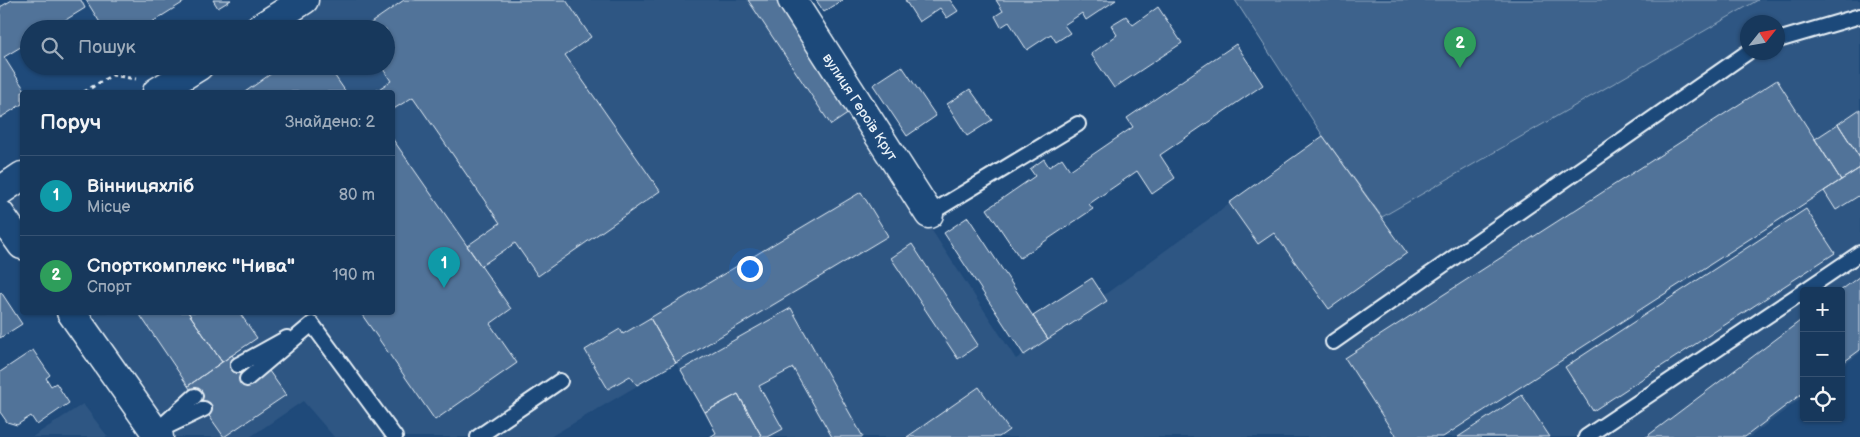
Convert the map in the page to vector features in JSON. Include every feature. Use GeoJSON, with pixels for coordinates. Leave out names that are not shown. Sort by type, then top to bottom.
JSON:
{"type":"FeatureCollection","features":[{"type":"Feature","properties":{"kind":"street"},"geometry":{"type":"LineString","coordinates":[[272,20],[304,0]]}},
{"type":"Feature","properties":{"kind":"street","name":"вулиця Героїв Крут"},"geometry":{"type":"LineString","coordinates":[[792,0],[929,214]]}},
{"type":"Feature","properties":{"kind":"street"},"geometry":{"type":"LineString","coordinates":[[148,86],[176,75]]}},
{"type":"Feature","properties":{"kind":"street"},"geometry":{"type":"LineString","coordinates":[[0,190],[20,177]]}},
{"type":"Feature","properties":{"kind":"street"},"geometry":{"type":"LineString","coordinates":[[0,214],[20,242]]}},
{"type":"Feature","properties":{"kind":"street"},"geometry":{"type":"LineString","coordinates":[[73,315],[158,434]]}},
{"type":"Feature","properties":{"kind":"lane"},"geometry":{"type":"LineString","coordinates":[[1785,38],[1860,16]]}},
{"type":"Feature","properties":{"kind":"lane"},"geometry":{"type":"LineString","coordinates":[[1333,342],[1740,58]]}},
{"type":"Feature","properties":{"kind":"lane"},"geometry":{"type":"LineString","coordinates":[[929,214],[1078,124]]}},
{"type":"Feature","properties":{"kind":"lane"},"geometry":{"type":"LineString","coordinates":[[1810,287],[1860,253]]}},
{"type":"Feature","properties":{"kind":"lane"},"geometry":{"type":"LineString","coordinates":[[1586,437],[1800,294]]}},
{"type":"Feature","properties":{"kind":"lane"},"geometry":{"type":"LineString","coordinates":[[238,365],[312,324]]}},
{"type":"Feature","properties":{"kind":"lane"},"geometry":{"type":"LineString","coordinates":[[247,379],[312,324]]}},
{"type":"Feature","properties":{"kind":"lane"},"geometry":{"type":"LineString","coordinates":[[312,324],[396,437]]}},
{"type":"Feature","properties":{"kind":"lane"},"geometry":{"type":"LineString","coordinates":[[478,437],[560,381]]}},
{"type":"Feature","properties":{"kind":"lane"},"geometry":{"type":"LineString","coordinates":[[158,434],[195,396]]}},
{"type":"Feature","properties":{"kind":"lane"},"geometry":{"type":"LineString","coordinates":[[158,434],[204,409]]}},
{"type":"Feature","properties":{"kind":"path"},"geometry":{"type":"LineString","coordinates":[[88,90],[112,76],[148,86]]}},
{"type":"Feature","properties":{"kind":"shaded area"},"geometry":{"type":"Polygon","coordinates":[[[319,0],[781,0],[1016,359],[1323,136],[1382,217],[1758,0],[1860,0],[1860,353],[1845,364],[1845,287],[1800,287],[1800,399],[1750,437],[718,437],[676,363],[550,437],[334,437],[303,401],[250,437],[160,437],[73,315],[395,315],[395,90],[169,90],[195,75],[395,75],[395,20],[287,20],[319,0]]]}},
{"type":"Feature","properties":{"kind":"shaded area"},"geometry":{"type":"Polygon","coordinates":[[[1235,0],[1758,0],[1382,217],[1323,136],[1235,0]]]}},
{"type":"Feature","properties":{"kind":"shaded area"},"geometry":{"type":"Polygon","coordinates":[[[20,182],[20,239],[0,210],[20,182]]]}},
{"type":"Feature","properties":{"kind":"shaded area"},"geometry":{"type":"Polygon","coordinates":[[[83,404],[108,437],[32,437],[83,404]]]}},
{"type":"Feature","properties":{"kind":"building"},"geometry":{"type":"Polygon","coordinates":[[[12,0],[81,0],[85,8],[66,20],[20,20],[20,47],[4,57],[25,90],[20,90],[20,105],[0,118],[0,7],[12,0]]]}},
{"type":"Feature","properties":{"kind":"building"},"geometry":{"type":"Polygon","coordinates":[[[86,0],[183,0],[184,2],[155,20],[98,20],[86,0]]]}},
{"type":"Feature","properties":{"kind":"building"},"geometry":{"type":"Polygon","coordinates":[[[213,0],[231,0],[218,8],[213,0]]]}},
{"type":"Feature","properties":{"kind":"building"},"geometry":{"type":"Polygon","coordinates":[[[404,0],[566,0],[591,37],[565,55],[660,191],[538,276],[515,243],[481,266],[467,246],[500,223],[413,97],[395,108],[395,90],[377,90],[391,81],[387,75],[395,75],[395,20],[375,20],[404,0]]]}},
{"type":"Feature","properties":{"kind":"building"},"geometry":{"type":"Polygon","coordinates":[[[748,0],[779,0],[852,111],[831,125],[748,0]]]}},
{"type":"Feature","properties":{"kind":"building"},"geometry":{"type":"Polygon","coordinates":[[[816,0],[843,0],[824,12],[816,0]]]}},
{"type":"Feature","properties":{"kind":"building"},"geometry":{"type":"Polygon","coordinates":[[[905,0],[950,0],[958,11],[947,18],[940,8],[919,22],[905,0]]]}},
{"type":"Feature","properties":{"kind":"building"},"geometry":{"type":"Polygon","coordinates":[[[996,0],[1116,0],[1086,20],[1082,13],[1064,25],[1070,33],[1056,42],[1051,34],[1027,50],[1009,22],[1001,27],[995,16],[1003,11],[996,0]]]}},
{"type":"Feature","properties":{"kind":"building"},"geometry":{"type":"Polygon","coordinates":[[[1158,7],[1182,43],[1114,88],[1091,54],[1117,35],[1111,25],[1126,16],[1133,25],[1158,7]]]}},
{"type":"Feature","properties":{"kind":"building"},"geometry":{"type":"Polygon","coordinates":[[[1236,44],[1263,85],[1160,155],[1175,178],[1152,194],[1137,171],[1089,204],[1093,209],[1020,258],[987,209],[1035,176],[1030,169],[1044,159],[1049,167],[1062,158],[1070,170],[1133,127],[1127,118],[1236,44]]]}},
{"type":"Feature","properties":{"kind":"building"},"geometry":{"type":"Polygon","coordinates":[[[902,66],[936,116],[907,136],[873,85],[902,66]]]}},
{"type":"Feature","properties":{"kind":"building"},"geometry":{"type":"Polygon","coordinates":[[[269,75],[334,75],[345,90],[248,90],[269,75]]]}},
{"type":"Feature","properties":{"kind":"building"},"geometry":{"type":"Polygon","coordinates":[[[1777,80],[1841,180],[1443,437],[1396,437],[1345,358],[1777,80]]]}},
{"type":"Feature","properties":{"kind":"building"},"geometry":{"type":"Polygon","coordinates":[[[970,89],[992,120],[967,136],[947,104],[970,89]]]}},
{"type":"Feature","properties":{"kind":"building"},"geometry":{"type":"Polygon","coordinates":[[[1860,109],[1860,158],[1838,124],[1860,109]]]}},
{"type":"Feature","properties":{"kind":"building"},"geometry":{"type":"Polygon","coordinates":[[[1838,124],[1860,158],[1860,168],[1841,180],[1815,139],[1838,124]]]}},
{"type":"Feature","properties":{"kind":"building"},"geometry":{"type":"Polygon","coordinates":[[[1323,136],[1407,253],[1329,309],[1274,233],[1258,244],[1229,203],[1323,136]]]}},
{"type":"Feature","properties":{"kind":"building"},"geometry":{"type":"Polygon","coordinates":[[[395,142],[511,309],[490,324],[517,363],[435,420],[362,315],[395,315],[395,142]]]}},
{"type":"Feature","properties":{"kind":"building"},"geometry":{"type":"Polygon","coordinates":[[[1860,168],[1860,195],[1836,210],[1824,191],[1860,168]]]}},
{"type":"Feature","properties":{"kind":"building"},"geometry":{"type":"Polygon","coordinates":[[[861,192],[888,236],[676,363],[650,318],[861,192]]]}},
{"type":"Feature","properties":{"kind":"building"},"geometry":{"type":"Polygon","coordinates":[[[1806,209],[1835,253],[1593,411],[1565,367],[1806,209]]]}},
{"type":"Feature","properties":{"kind":"building"},"geometry":{"type":"Polygon","coordinates":[[[968,217],[1048,339],[1024,355],[944,233],[968,217]]]}},
{"type":"Feature","properties":{"kind":"building"},"geometry":{"type":"Polygon","coordinates":[[[912,244],[978,345],[958,359],[891,258],[912,244]]]}},
{"type":"Feature","properties":{"kind":"building"},"geometry":{"type":"Polygon","coordinates":[[[1860,276],[1860,350],[1845,361],[1845,332],[1845,287],[1860,276]]]}},
{"type":"Feature","properties":{"kind":"building"},"geometry":{"type":"Polygon","coordinates":[[[1092,278],[1107,301],[1048,339],[1033,316],[1092,278]]]}},
{"type":"Feature","properties":{"kind":"building"},"geometry":{"type":"Polygon","coordinates":[[[0,293],[22,324],[0,338],[0,293]]]}},
{"type":"Feature","properties":{"kind":"building"},"geometry":{"type":"Polygon","coordinates":[[[791,308],[863,437],[832,437],[793,368],[759,386],[783,429],[768,437],[762,437],[738,394],[705,412],[681,370],[791,308]]]}},
{"type":"Feature","properties":{"kind":"building"},"geometry":{"type":"Polygon","coordinates":[[[140,315],[190,315],[222,362],[188,386],[140,315]]]}},
{"type":"Feature","properties":{"kind":"building"},"geometry":{"type":"Polygon","coordinates":[[[190,315],[241,315],[257,338],[222,362],[190,315]]]}},
{"type":"Feature","properties":{"kind":"building"},"geometry":{"type":"Polygon","coordinates":[[[650,318],[676,363],[637,385],[630,376],[608,389],[585,350],[620,329],[623,334],[650,318]]]}},
{"type":"Feature","properties":{"kind":"building"},"geometry":{"type":"Polygon","coordinates":[[[1800,321],[1800,395],[1745,437],[1646,437],[1800,321]]]}},
{"type":"Feature","properties":{"kind":"building"},"geometry":{"type":"Polygon","coordinates":[[[33,350],[50,375],[46,378],[51,386],[56,383],[69,403],[37,425],[31,416],[17,425],[7,422],[0,412],[0,372],[33,350]]]}},
{"type":"Feature","properties":{"kind":"building"},"geometry":{"type":"Polygon","coordinates":[[[232,355],[251,384],[269,371],[286,395],[224,437],[188,386],[232,355]]]}},
{"type":"Feature","properties":{"kind":"building"},"geometry":{"type":"Polygon","coordinates":[[[979,387],[1009,430],[999,437],[907,437],[979,387]]]}},
{"type":"Feature","properties":{"kind":"building"},"geometry":{"type":"Polygon","coordinates":[[[738,394],[762,437],[710,437],[716,433],[705,412],[738,394]]]}},
{"type":"Feature","properties":{"kind":"building"},"geometry":{"type":"Polygon","coordinates":[[[1522,395],[1550,437],[1458,437],[1522,395]]]}},
{"type":"Feature","properties":{"kind":"place","name":"Спорткомплекс \"Нива\""},"geometry":{"type":"Point","coordinates":[1460,68]}},
{"type":"Feature","properties":{"kind":"place","name":"Вінницяхліб"},"geometry":{"type":"Point","coordinates":[444,288]}}]}
